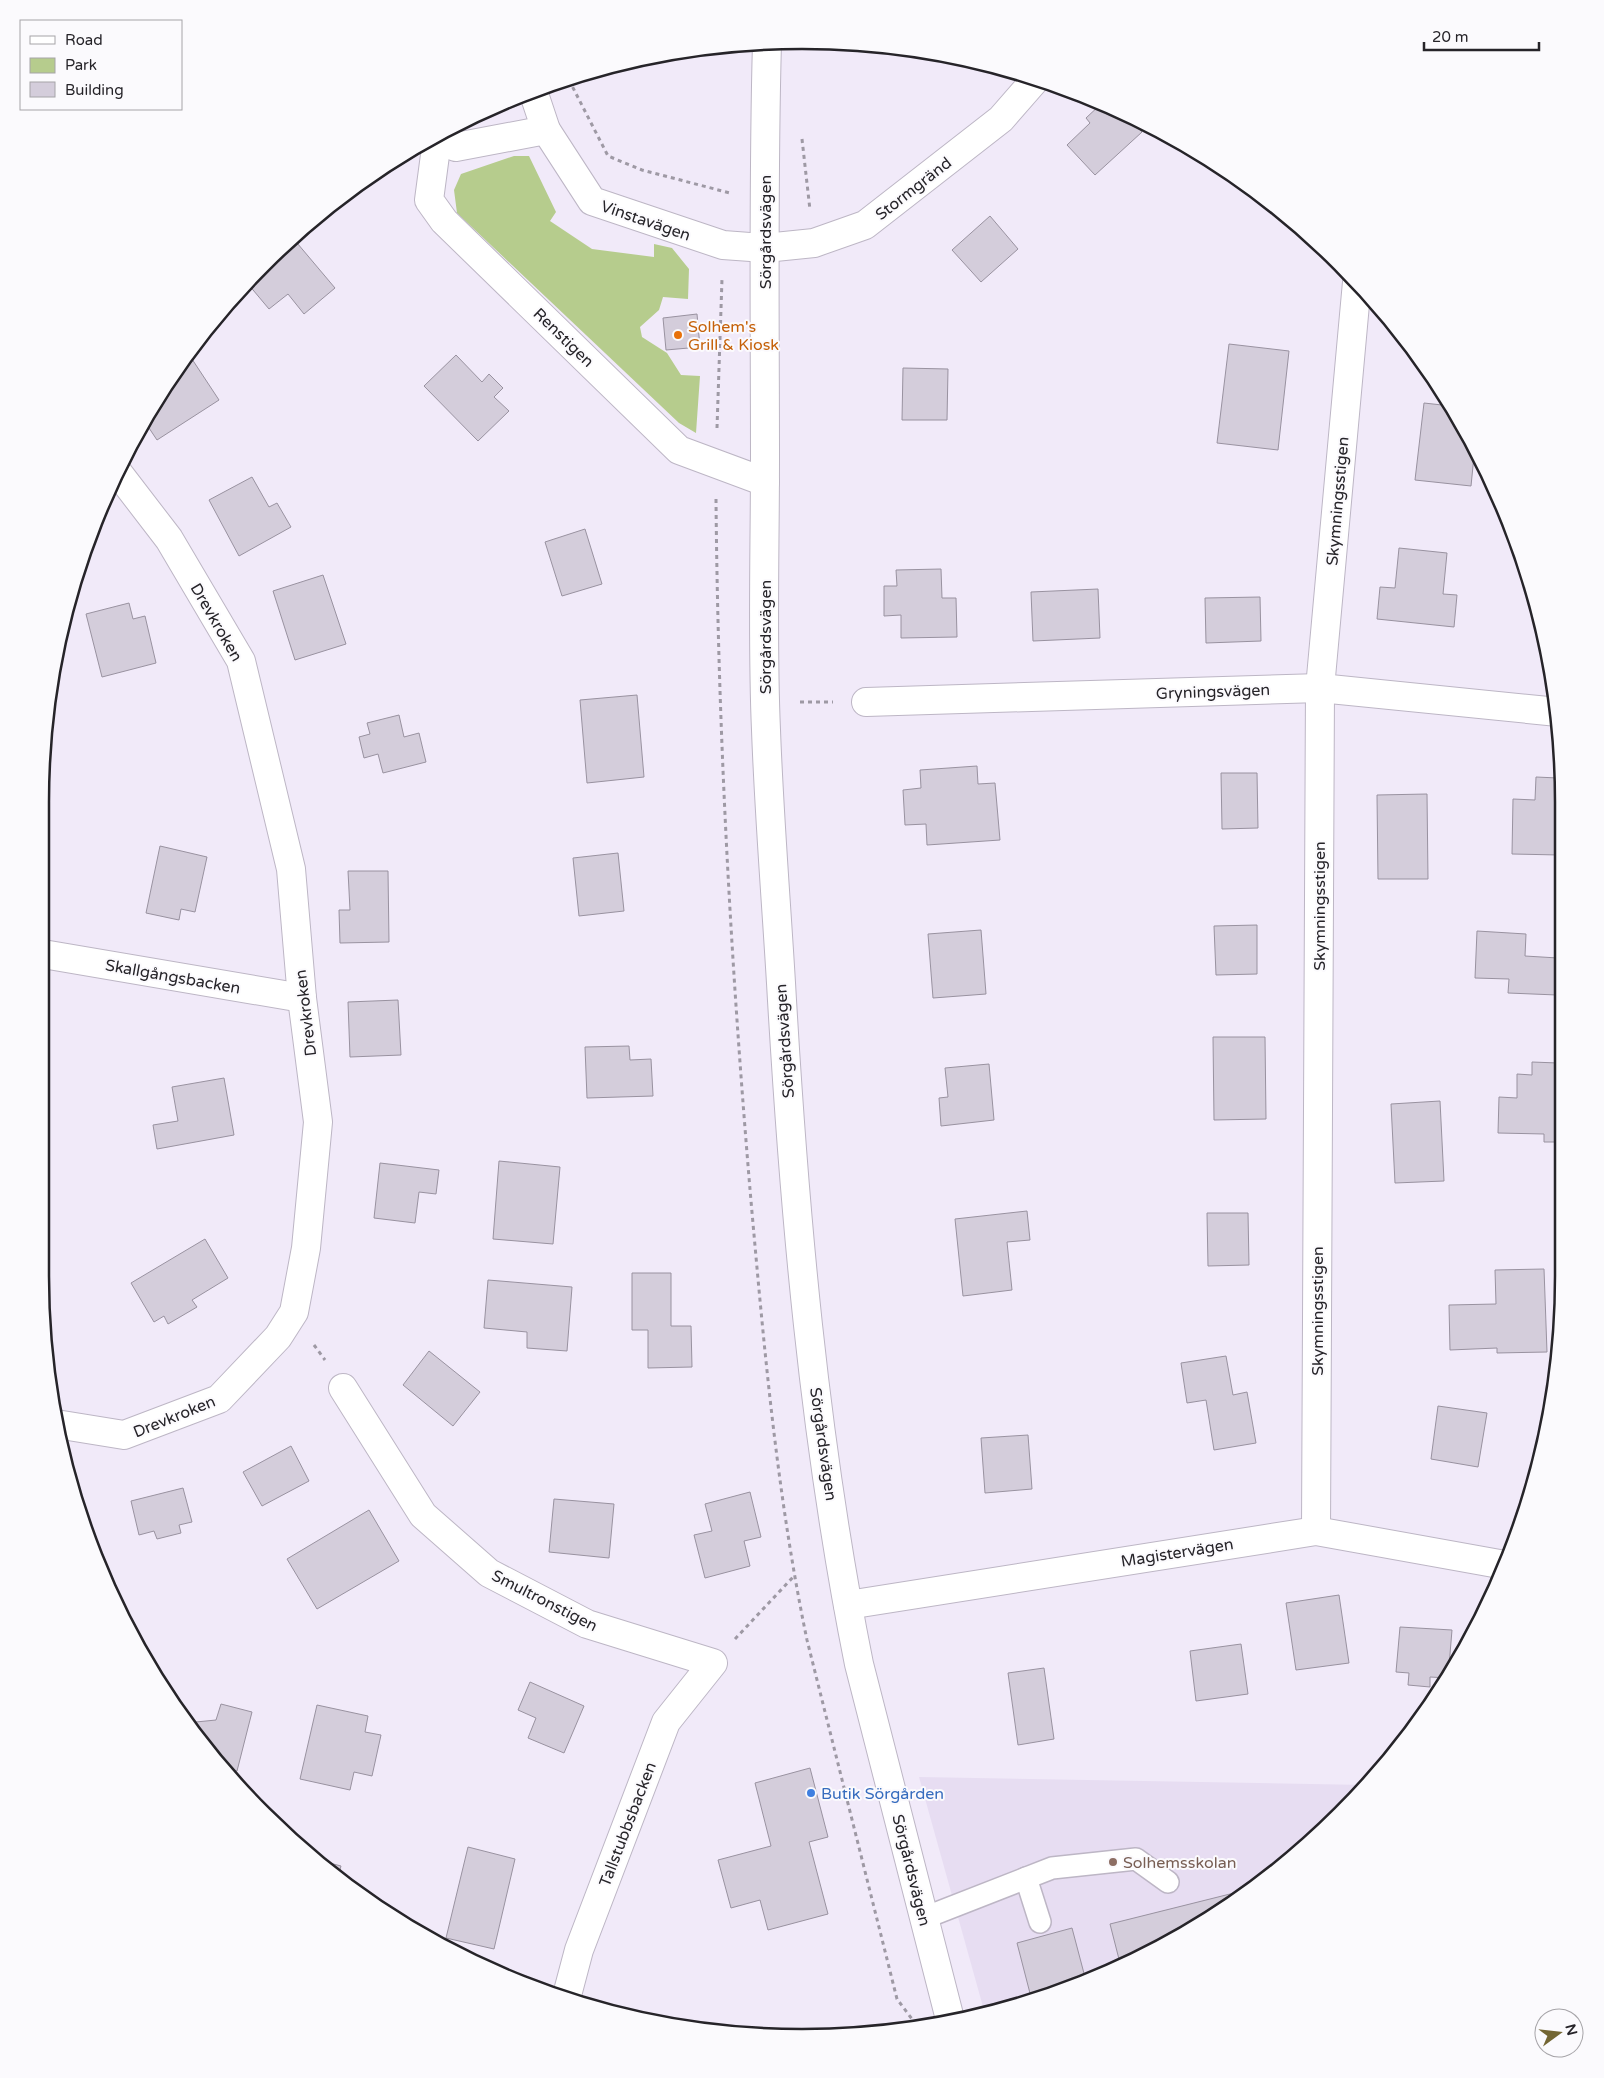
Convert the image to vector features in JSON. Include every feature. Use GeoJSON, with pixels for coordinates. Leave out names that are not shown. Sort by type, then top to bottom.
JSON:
{"type":"FeatureCollection","features":[{"type":"Feature","properties":{"kind":"street","name":"Sörgårdsvägen"},"geometry":{"type":"LineString","coordinates":[[767,50],[764,150],[764,605],[766,728],[786,1077],[799,1250],[820,1424],[848,1605],[860,1664],[949,2015]]}},
{"type":"Feature","properties":{"kind":"street","name":"Stormgränd"},"geometry":{"type":"LineString","coordinates":[[765,248],[814,243],[865,225],[1002,119],[1031,85]]}},
{"type":"Feature","properties":{"kind":"street","name":"Vinstavägen"},"geometry":{"type":"LineString","coordinates":[[535,98],[546,130],[592,201],[724,245],[765,248]]}},
{"type":"Feature","properties":{"kind":"street","name":"Renstigen"},"geometry":{"type":"LineString","coordinates":[[440,142],[456,147],[546,130]]}},
{"type":"Feature","properties":{"kind":"street","name":"Renstigen"},"geometry":{"type":"LineString","coordinates":[[435,145],[429,200],[444,221],[679,450],[765,482]]}},
{"type":"Feature","properties":{"kind":"street","name":"Skymningsstigen"},"geometry":{"type":"LineString","coordinates":[[1316,1531],[1320,688],[1355,291]]}},
{"type":"Feature","properties":{"kind":"street","name":"Drevkroken"},"geometry":{"type":"LineString","coordinates":[[64,1425],[124,1436],[219,1399],[278,1337],[294,1312],[306,1248],[318,1122],[302,998],[291,869],[241,661],[169,539],[122,478]]}},
{"type":"Feature","properties":{"kind":"street","name":"Gryningsvägen"},"geometry":{"type":"LineString","coordinates":[[866,702],[1320,688],[1550,711]]}},
{"type":"Feature","properties":{"kind":"street","name":"Skallgångsbacken"},"geometry":{"type":"LineString","coordinates":[[49,955],[302,998]]}},
{"type":"Feature","properties":{"kind":"street","name":"Smultronstigen"},"geometry":{"type":"LineString","coordinates":[[343,1388],[423,1515],[489,1573],[586,1624],[713,1663]]}},
{"type":"Feature","properties":{"kind":"street","name":"Magistervägen"},"geometry":{"type":"LineString","coordinates":[[848,1605],[1316,1531],[1498,1564]]}},
{"type":"Feature","properties":{"kind":"street","name":"Tallstubbsbacken"},"geometry":{"type":"LineString","coordinates":[[568,1992],[579,1950],[666,1722],[713,1663]]}},
{"type":"Feature","properties":{"kind":"lane"},"geometry":{"type":"LineString","coordinates":[[924,1918],[1052,1868],[1136,1859],[1168,1882]]}},
{"type":"Feature","properties":{"kind":"lane"},"geometry":{"type":"LineString","coordinates":[[1026,1878],[1040,1922]]}},
{"type":"Feature","properties":{"kind":"path"},"geometry":{"type":"LineString","coordinates":[[572,85],[608,156],[642,170],[731,193]]}},
{"type":"Feature","properties":{"kind":"path"},"geometry":{"type":"LineString","coordinates":[[802,130],[814,243]]}},
{"type":"Feature","properties":{"kind":"path"},"geometry":{"type":"LineString","coordinates":[[792,702],[866,702]]}},
{"type":"Feature","properties":{"kind":"path"},"geometry":{"type":"LineString","coordinates":[[713,1663],[795,1576]]}},
{"type":"Feature","properties":{"kind":"shaded area","name":"Solhemsskolan"},"geometry":{"type":"Polygon","coordinates":[[[919,1777],[1357,1785],[1335,1809],[1261,1874],[1179,1928],[1135,1952],[1090,1972],[1044,1989],[983,2007],[919,1777]]]}},
{"type":"Feature","properties":{"kind":"green space"},"geometry":{"type":"Polygon","coordinates":[[[514,156],[529,156],[556,212],[550,221],[592,249],[654,257],[654,244],[672,248],[689,269],[688,299],[663,297],[659,310],[640,327],[642,337],[667,353],[681,375],[700,376],[696,433],[679,423],[457,213],[454,190],[461,174],[514,156]]]}},
{"type":"Feature","properties":{"kind":"building"},"geometry":{"type":"Polygon","coordinates":[[[1096,109],[1135,126],[1142,132],[1095,175],[1067,145],[1090,123],[1086,118],[1096,109]]]}},
{"type":"Feature","properties":{"kind":"building"},"geometry":{"type":"Polygon","coordinates":[[[990,216],[1018,249],[981,282],[952,250],[990,216]]]}},
{"type":"Feature","properties":{"kind":"building"},"geometry":{"type":"Polygon","coordinates":[[[297,243],[335,288],[304,314],[288,294],[269,309],[251,288],[297,243]]]}},
{"type":"Feature","properties":{"kind":"building"},"geometry":{"type":"Polygon","coordinates":[[[697,314],[700,347],[666,350],[663,318],[697,314]]]}},
{"type":"Feature","properties":{"kind":"building"},"geometry":{"type":"Polygon","coordinates":[[[1229,344],[1289,351],[1278,450],[1217,443],[1229,344]]]}},
{"type":"Feature","properties":{"kind":"building"},"geometry":{"type":"Polygon","coordinates":[[[456,355],[482,382],[489,374],[503,388],[494,397],[509,411],[478,441],[424,386],[456,355]]]}},
{"type":"Feature","properties":{"kind":"building"},"geometry":{"type":"Polygon","coordinates":[[[193,360],[219,400],[157,440],[149,427],[193,360]]]}},
{"type":"Feature","properties":{"kind":"building"},"geometry":{"type":"Polygon","coordinates":[[[903,368],[948,369],[947,420],[902,420],[903,368]]]}},
{"type":"Feature","properties":{"kind":"building"},"geometry":{"type":"Polygon","coordinates":[[[1424,403],[1441,405],[1474,461],[1471,486],[1415,480],[1424,403]]]}},
{"type":"Feature","properties":{"kind":"building"},"geometry":{"type":"Polygon","coordinates":[[[252,477],[269,507],[277,503],[291,527],[239,556],[209,500],[252,477]]]}},
{"type":"Feature","properties":{"kind":"building"},"geometry":{"type":"Polygon","coordinates":[[[585,529],[602,584],[562,596],[545,542],[585,529]]]}},
{"type":"Feature","properties":{"kind":"building"},"geometry":{"type":"Polygon","coordinates":[[[1399,548],[1447,553],[1443,594],[1457,595],[1454,627],[1377,619],[1380,587],[1395,588],[1399,548]]]}},
{"type":"Feature","properties":{"kind":"building"},"geometry":{"type":"Polygon","coordinates":[[[941,569],[942,598],[956,598],[957,637],[901,638],[901,615],[884,616],[884,586],[897,586],[896,570],[941,569]]]}},
{"type":"Feature","properties":{"kind":"building"},"geometry":{"type":"Polygon","coordinates":[[[323,575],[346,644],[295,660],[273,591],[323,575]]]}},
{"type":"Feature","properties":{"kind":"building"},"geometry":{"type":"Polygon","coordinates":[[[1098,589],[1100,638],[1033,641],[1031,592],[1098,589]]]}},
{"type":"Feature","properties":{"kind":"building"},"geometry":{"type":"Polygon","coordinates":[[[1260,597],[1261,641],[1206,643],[1205,598],[1260,597]]]}},
{"type":"Feature","properties":{"kind":"building"},"geometry":{"type":"Polygon","coordinates":[[[129,603],[133,619],[145,616],[156,663],[102,677],[86,614],[129,603]]]}},
{"type":"Feature","properties":{"kind":"building"},"geometry":{"type":"Polygon","coordinates":[[[637,695],[644,777],[587,783],[580,700],[637,695]]]}},
{"type":"Feature","properties":{"kind":"building"},"geometry":{"type":"Polygon","coordinates":[[[399,715],[404,737],[419,733],[426,762],[383,773],[378,754],[364,758],[359,737],[370,734],[367,723],[399,715]]]}},
{"type":"Feature","properties":{"kind":"building"},"geometry":{"type":"Polygon","coordinates":[[[977,766],[978,784],[995,783],[1000,840],[927,845],[926,824],[905,825],[903,790],[921,788],[920,770],[977,766]]]}},
{"type":"Feature","properties":{"kind":"building"},"geometry":{"type":"Polygon","coordinates":[[[1221,773],[1257,773],[1258,828],[1222,829],[1221,773]]]}},
{"type":"Feature","properties":{"kind":"building"},"geometry":{"type":"Polygon","coordinates":[[[1536,777],[1555,778],[1555,855],[1512,854],[1513,799],[1535,800],[1536,777]]]}},
{"type":"Feature","properties":{"kind":"building"},"geometry":{"type":"Polygon","coordinates":[[[1427,794],[1428,879],[1378,879],[1377,795],[1427,794]]]}},
{"type":"Feature","properties":{"kind":"building"},"geometry":{"type":"Polygon","coordinates":[[[160,846],[207,857],[195,912],[181,909],[179,920],[146,913],[160,846]]]}},
{"type":"Feature","properties":{"kind":"building"},"geometry":{"type":"Polygon","coordinates":[[[618,853],[624,911],[579,916],[573,858],[618,853]]]}},
{"type":"Feature","properties":{"kind":"building"},"geometry":{"type":"Polygon","coordinates":[[[348,871],[388,871],[389,942],[340,943],[339,910],[350,910],[348,871]]]}},
{"type":"Feature","properties":{"kind":"building"},"geometry":{"type":"Polygon","coordinates":[[[1257,925],[1257,974],[1216,975],[1214,926],[1257,925]]]}},
{"type":"Feature","properties":{"kind":"building"},"geometry":{"type":"Polygon","coordinates":[[[981,930],[986,994],[933,998],[928,934],[981,930]]]}},
{"type":"Feature","properties":{"kind":"building"},"geometry":{"type":"Polygon","coordinates":[[[1477,931],[1526,934],[1525,956],[1555,958],[1555,995],[1508,993],[1509,979],[1475,978],[1477,931]]]}},
{"type":"Feature","properties":{"kind":"building"},"geometry":{"type":"Polygon","coordinates":[[[398,1000],[401,1055],[350,1057],[348,1002],[398,1000]]]}},
{"type":"Feature","properties":{"kind":"building"},"geometry":{"type":"Polygon","coordinates":[[[1213,1037],[1265,1037],[1266,1119],[1214,1120],[1213,1037]]]}},
{"type":"Feature","properties":{"kind":"building"},"geometry":{"type":"Polygon","coordinates":[[[629,1046],[630,1060],[651,1059],[653,1096],[587,1098],[585,1047],[629,1046]]]}},
{"type":"Feature","properties":{"kind":"building"},"geometry":{"type":"Polygon","coordinates":[[[1532,1062],[1555,1063],[1555,1142],[1544,1142],[1544,1134],[1498,1133],[1499,1097],[1517,1098],[1517,1074],[1532,1075],[1532,1062]]]}},
{"type":"Feature","properties":{"kind":"building"},"geometry":{"type":"Polygon","coordinates":[[[989,1064],[994,1120],[941,1126],[939,1098],[948,1097],[945,1068],[989,1064]]]}},
{"type":"Feature","properties":{"kind":"building"},"geometry":{"type":"Polygon","coordinates":[[[224,1078],[234,1135],[157,1149],[153,1125],[178,1121],[172,1087],[224,1078]]]}},
{"type":"Feature","properties":{"kind":"building"},"geometry":{"type":"Polygon","coordinates":[[[1440,1101],[1444,1181],[1395,1183],[1391,1104],[1440,1101]]]}},
{"type":"Feature","properties":{"kind":"building"},"geometry":{"type":"Polygon","coordinates":[[[499,1161],[560,1167],[553,1244],[493,1239],[499,1161]]]}},
{"type":"Feature","properties":{"kind":"building"},"geometry":{"type":"Polygon","coordinates":[[[380,1163],[439,1170],[436,1194],[419,1192],[415,1223],[374,1218],[380,1163]]]}},
{"type":"Feature","properties":{"kind":"building"},"geometry":{"type":"Polygon","coordinates":[[[1027,1211],[1030,1240],[1007,1242],[1012,1290],[963,1296],[955,1219],[1027,1211]]]}},
{"type":"Feature","properties":{"kind":"building"},"geometry":{"type":"Polygon","coordinates":[[[1207,1213],[1248,1213],[1249,1265],[1208,1266],[1207,1213]]]}},
{"type":"Feature","properties":{"kind":"building"},"geometry":{"type":"Polygon","coordinates":[[[205,1239],[228,1278],[192,1300],[197,1307],[168,1324],[164,1316],[154,1322],[131,1283],[205,1239]]]}},
{"type":"Feature","properties":{"kind":"building"},"geometry":{"type":"Polygon","coordinates":[[[1544,1269],[1547,1352],[1497,1353],[1497,1348],[1450,1350],[1449,1305],[1496,1304],[1495,1270],[1544,1269]]]}},
{"type":"Feature","properties":{"kind":"building"},"geometry":{"type":"Polygon","coordinates":[[[632,1273],[671,1273],[671,1326],[691,1326],[692,1367],[648,1368],[648,1330],[632,1330],[632,1273]]]}},
{"type":"Feature","properties":{"kind":"building"},"geometry":{"type":"Polygon","coordinates":[[[488,1280],[572,1287],[567,1351],[527,1348],[527,1332],[484,1328],[488,1280]]]}},
{"type":"Feature","properties":{"kind":"building"},"geometry":{"type":"Polygon","coordinates":[[[429,1351],[480,1392],[453,1426],[403,1385],[429,1351]]]}},
{"type":"Feature","properties":{"kind":"building"},"geometry":{"type":"Polygon","coordinates":[[[1226,1356],[1233,1395],[1247,1392],[1256,1443],[1214,1450],[1206,1400],[1187,1403],[1181,1363],[1226,1356]]]}},
{"type":"Feature","properties":{"kind":"building"},"geometry":{"type":"Polygon","coordinates":[[[1438,1406],[1487,1413],[1478,1467],[1431,1459],[1438,1406]]]}},
{"type":"Feature","properties":{"kind":"building"},"geometry":{"type":"Polygon","coordinates":[[[1028,1435],[1032,1489],[985,1493],[981,1438],[1028,1435]]]}},
{"type":"Feature","properties":{"kind":"building"},"geometry":{"type":"Polygon","coordinates":[[[291,1446],[309,1481],[262,1506],[243,1472],[291,1446]]]}},
{"type":"Feature","properties":{"kind":"building"},"geometry":{"type":"Polygon","coordinates":[[[183,1488],[192,1522],[179,1525],[181,1533],[157,1539],[154,1531],[139,1535],[131,1501],[183,1488]]]}},
{"type":"Feature","properties":{"kind":"building"},"geometry":{"type":"Polygon","coordinates":[[[750,1492],[761,1537],[744,1541],[750,1566],[705,1578],[694,1535],[712,1531],[705,1504],[750,1492]]]}},
{"type":"Feature","properties":{"kind":"building"},"geometry":{"type":"Polygon","coordinates":[[[554,1499],[614,1504],[609,1558],[549,1552],[554,1499]]]}},
{"type":"Feature","properties":{"kind":"building"},"geometry":{"type":"Polygon","coordinates":[[[369,1510],[399,1561],[317,1609],[287,1559],[369,1510]]]}},
{"type":"Feature","properties":{"kind":"building"},"geometry":{"type":"Polygon","coordinates":[[[1339,1595],[1349,1663],[1296,1670],[1286,1603],[1339,1595]]]}},
{"type":"Feature","properties":{"kind":"building"},"geometry":{"type":"Polygon","coordinates":[[[1400,1627],[1452,1630],[1449,1660],[1438,1677],[1430,1677],[1430,1687],[1408,1685],[1409,1673],[1396,1672],[1400,1627]]]}},
{"type":"Feature","properties":{"kind":"building"},"geometry":{"type":"Polygon","coordinates":[[[1241,1644],[1248,1694],[1196,1701],[1190,1651],[1241,1644]]]}},
{"type":"Feature","properties":{"kind":"building"},"geometry":{"type":"Polygon","coordinates":[[[1044,1668],[1054,1739],[1018,1745],[1008,1673],[1044,1668]]]}},
{"type":"Feature","properties":{"kind":"building"},"geometry":{"type":"Polygon","coordinates":[[[530,1682],[584,1706],[564,1753],[528,1738],[536,1718],[518,1710],[530,1682]]]}},
{"type":"Feature","properties":{"kind":"building"},"geometry":{"type":"Polygon","coordinates":[[[221,1704],[252,1712],[237,1771],[235,1771],[195,1722],[216,1720],[221,1704]]]}},
{"type":"Feature","properties":{"kind":"building"},"geometry":{"type":"Polygon","coordinates":[[[317,1705],[368,1716],[365,1732],[381,1735],[372,1776],[354,1772],[350,1790],[300,1779],[317,1705]]]}},
{"type":"Feature","properties":{"kind":"building"},"geometry":{"type":"Polygon","coordinates":[[[810,1768],[828,1837],[809,1842],[828,1914],[768,1930],[760,1900],[731,1908],[718,1860],[771,1846],[755,1783],[810,1768]]]}},
{"type":"Feature","properties":{"kind":"building"},"geometry":{"type":"Polygon","coordinates":[[[468,1847],[515,1859],[494,1949],[446,1938],[468,1847]]]}},
{"type":"Feature","properties":{"kind":"building"},"geometry":{"type":"Polygon","coordinates":[[[330,1863],[341,1866],[340,1871],[330,1863]]]}},
{"type":"Feature","properties":{"kind":"building"},"geometry":{"type":"Polygon","coordinates":[[[1233,1893],[1179,1928],[1119,1959],[1110,1924],[1233,1893]]]}},
{"type":"Feature","properties":{"kind":"building"},"geometry":{"type":"Polygon","coordinates":[[[1072,1928],[1084,1974],[1030,1993],[1017,1943],[1072,1928]]]}},
{"type":"Feature","properties":{"kind":"place","name":"Solhem's Grill & Kiosk"},"geometry":{"type":"Point","coordinates":[678,335]}},
{"type":"Feature","properties":{"kind":"place","name":"Butik Sörgården"},"geometry":{"type":"Point","coordinates":[811,1793]}},
{"type":"Feature","properties":{"kind":"place","name":"Solhemsskolan"},"geometry":{"type":"Point","coordinates":[1113,1862]}}]}
